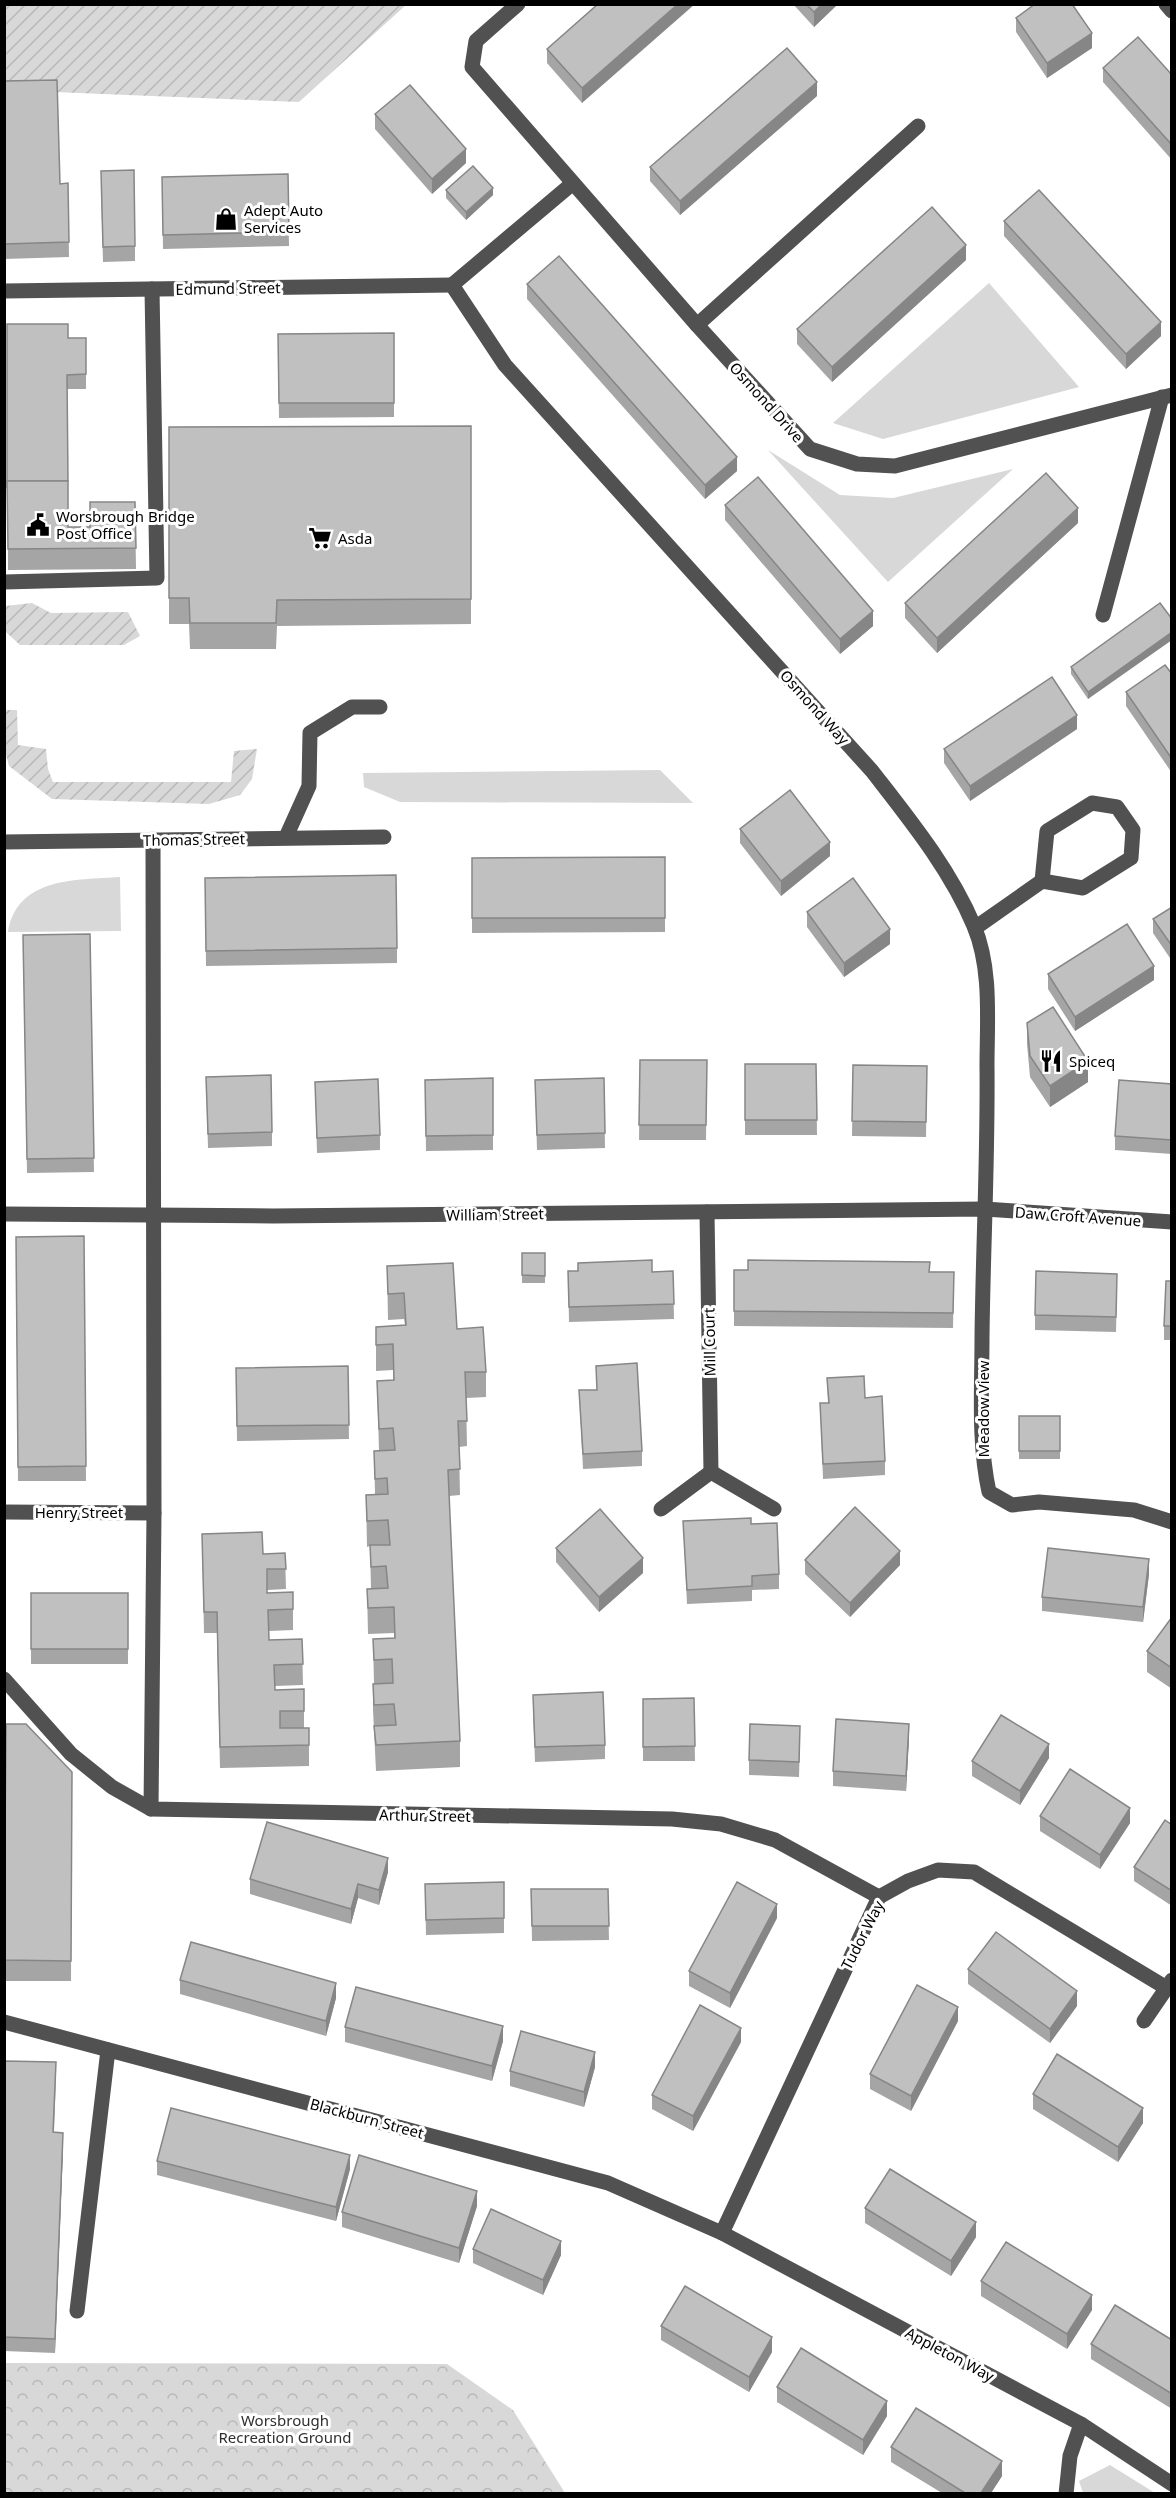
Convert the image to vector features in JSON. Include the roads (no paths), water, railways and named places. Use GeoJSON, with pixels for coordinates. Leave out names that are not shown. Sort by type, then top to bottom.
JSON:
{"type":"FeatureCollection","features":[{"type":"Feature","properties":{"kind":"street","name":"Osmond Drive"},"geometry":{"type":"LineString","coordinates":[[518,4],[476,41],[472,67],[697,325],[810,449],[857,464],[895,466],[1167,396]]}},
{"type":"Feature","properties":{"kind":"street"},"geometry":{"type":"LineString","coordinates":[[1166,4],[1172,11]]}},
{"type":"Feature","properties":{"kind":"street"},"geometry":{"type":"LineString","coordinates":[[697,325],[918,126]]}},
{"type":"Feature","properties":{"kind":"street"},"geometry":{"type":"LineString","coordinates":[[452,285],[573,183]]}},
{"type":"Feature","properties":{"kind":"street","name":"Edmund Street"},"geometry":{"type":"LineString","coordinates":[[4,291],[452,285]]}},
{"type":"Feature","properties":{"kind":"street","name":"Osmond Way"},"geometry":{"type":"LineString","coordinates":[[452,285],[505,365],[872,771],[945,869],[975,928],[987,982],[985,1209]]}},
{"type":"Feature","properties":{"kind":"street"},"geometry":{"type":"LineString","coordinates":[[4,582],[157,578],[152,289]]}},
{"type":"Feature","properties":{"kind":"street"},"geometry":{"type":"LineString","coordinates":[[1103,615],[1167,396]]}},
{"type":"Feature","properties":{"kind":"street"},"geometry":{"type":"LineString","coordinates":[[286,837],[309,786],[310,733],[352,707],[380,707]]}},
{"type":"Feature","properties":{"kind":"street"},"geometry":{"type":"LineString","coordinates":[[975,928],[1042,881],[1083,888],[1131,858],[1132,830],[1117,807],[1092,803],[1047,831],[1042,881]]}},
{"type":"Feature","properties":{"kind":"street","name":"Thomas Street"},"geometry":{"type":"LineString","coordinates":[[4,842],[384,837]]}},
{"type":"Feature","properties":{"kind":"street"},"geometry":{"type":"LineString","coordinates":[[151,1809],[154,1513],[153,839]]}},
{"type":"Feature","properties":{"kind":"street","name":"William Street"},"geometry":{"type":"LineString","coordinates":[[4,1214],[985,1209]]}},
{"type":"Feature","properties":{"kind":"street","name":"Daw Croft Avenue"},"geometry":{"type":"LineString","coordinates":[[985,1209],[1172,1222]]}},
{"type":"Feature","properties":{"kind":"street","name":"Meadow View"},"geometry":{"type":"LineString","coordinates":[[985,1209],[981,1455],[989,1492],[1012,1505],[1039,1502],[1134,1510],[1172,1522]]}},
{"type":"Feature","properties":{"kind":"street","name":"Mill Court"},"geometry":{"type":"LineString","coordinates":[[707,1212],[711,1472]]}},
{"type":"Feature","properties":{"kind":"street"},"geometry":{"type":"LineString","coordinates":[[661,1509],[711,1472],[774,1509]]}},
{"type":"Feature","properties":{"kind":"street","name":"Henry Street"},"geometry":{"type":"LineString","coordinates":[[4,1512],[154,1513]]}},
{"type":"Feature","properties":{"kind":"street","name":"Arthur Street"},"geometry":{"type":"LineString","coordinates":[[4,1679],[71,1754],[112,1787],[151,1809],[672,1819],[722,1824],[775,1840],[879,1897]]}},
{"type":"Feature","properties":{"kind":"street","name":"Tudor Way"},"geometry":{"type":"LineString","coordinates":[[722,2234],[879,1897],[908,1881],[938,1870],[974,1872],[1168,1984],[1144,2022]]}},
{"type":"Feature","properties":{"kind":"street","name":"Blackburn Street"},"geometry":{"type":"LineString","coordinates":[[4,2022],[608,2183],[722,2234]]}},
{"type":"Feature","properties":{"kind":"street"},"geometry":{"type":"LineString","coordinates":[[78,2311],[108,2050]]}},
{"type":"Feature","properties":{"kind":"street","name":"Appleton Way"},"geometry":{"type":"LineString","coordinates":[[722,2234],[1081,2424],[1172,2484]]}},
{"type":"Feature","properties":{"kind":"street"},"geometry":{"type":"LineString","coordinates":[[1066,2493],[1070,2456],[1081,2424]]}},
{"type":"Feature","properties":{"kind":"place","name":"Adept Auto Services"},"geometry":{"type":"Point","coordinates":[226,219]}},
{"type":"Feature","properties":{"kind":"place","name":"Worsbrough Bridge Post Office"},"geometry":{"type":"Point","coordinates":[38,525]}},
{"type":"Feature","properties":{"kind":"place","name":"Asda"},"geometry":{"type":"Point","coordinates":[320,538]}},
{"type":"Feature","properties":{"kind":"place","name":"Spiceq"},"geometry":{"type":"Point","coordinates":[1051,1061]}},
{"type":"Feature","properties":{"kind":"park label","name":"Worsbrough Recreation Ground"},"geometry":{"type":"Point","coordinates":[285,2428]}}]}
